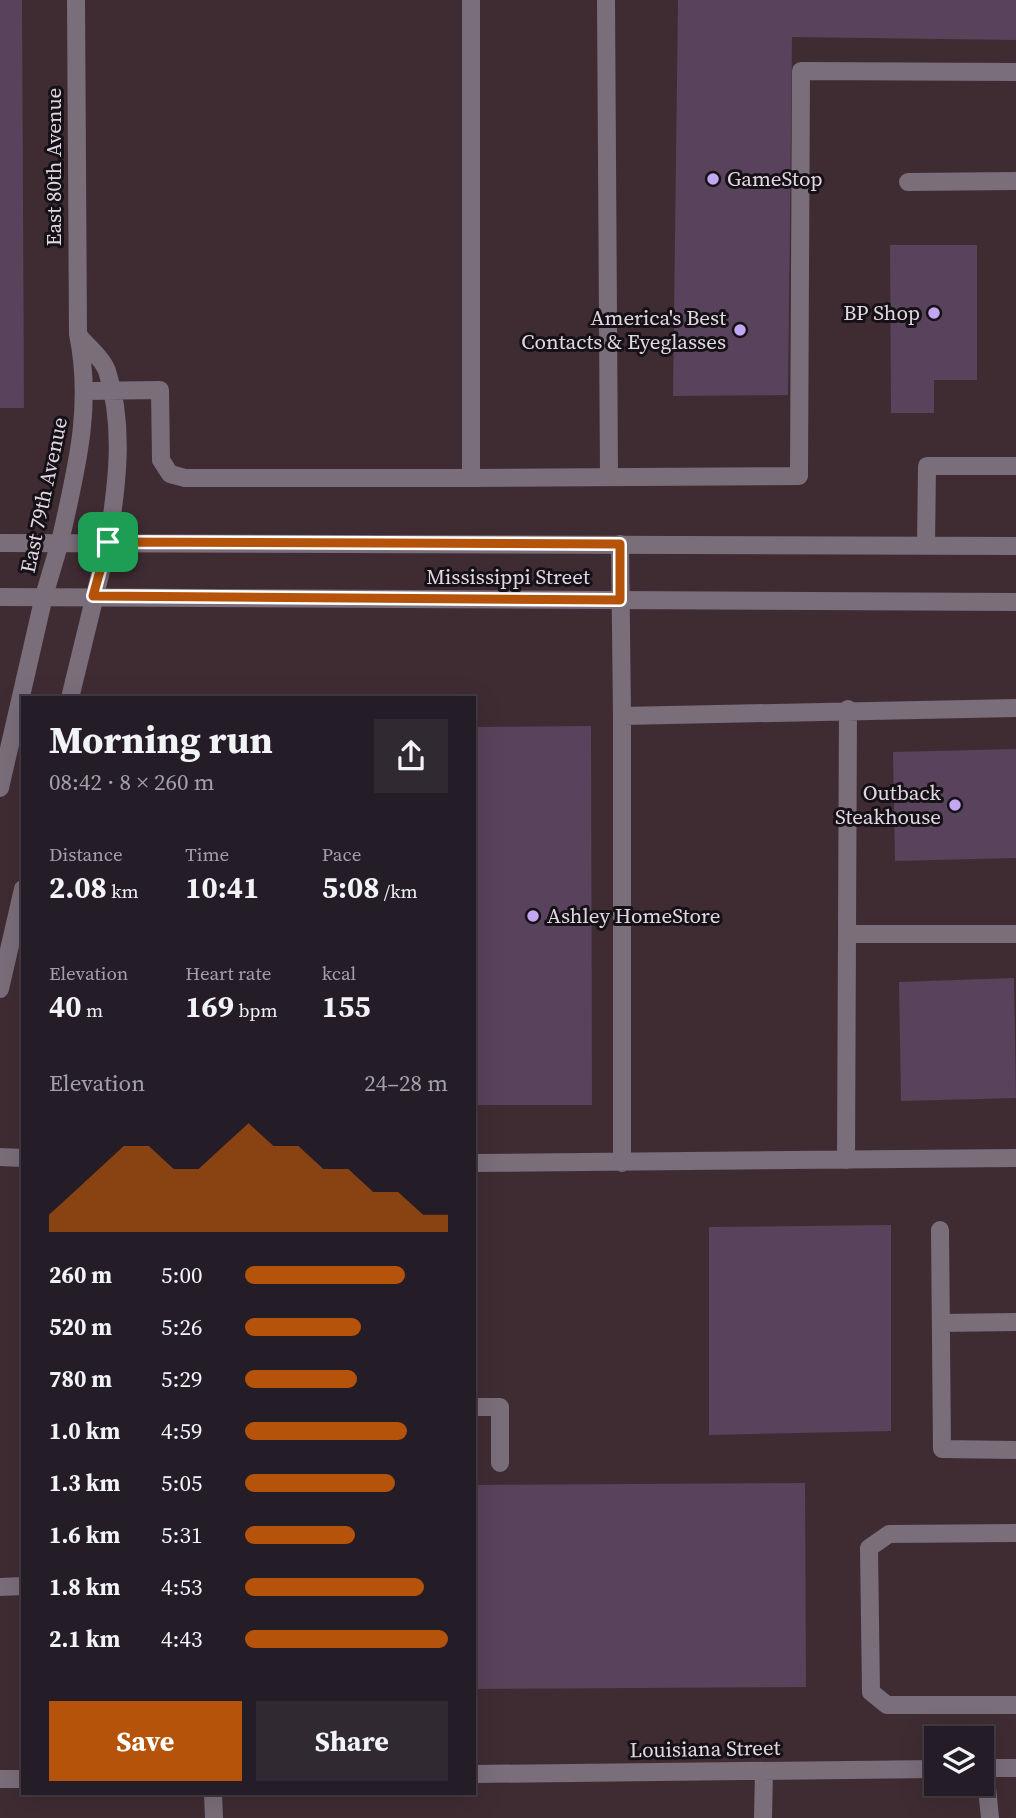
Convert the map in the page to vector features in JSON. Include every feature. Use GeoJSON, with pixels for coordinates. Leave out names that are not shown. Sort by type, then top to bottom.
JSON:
{"type":"FeatureCollection","features":[{"type":"Feature","properties":{"kind":"street","name":"East 80th Avenue"},"geometry":{"type":"LineString","coordinates":[[76,0],[78,334]]}},
{"type":"Feature","properties":{"kind":"street"},"geometry":{"type":"LineString","coordinates":[[471,0],[471,478]]}},
{"type":"Feature","properties":{"kind":"street"},"geometry":{"type":"LineString","coordinates":[[606,0],[609,477]]}},
{"type":"Feature","properties":{"kind":"street"},"geometry":{"type":"LineString","coordinates":[[86,391],[160,390],[161,460],[170,474],[185,478],[799,476],[801,71],[1016,72]]}},
{"type":"Feature","properties":{"kind":"street"},"geometry":{"type":"LineString","coordinates":[[908,182],[1016,181]]}},
{"type":"Feature","properties":{"kind":"street"},"geometry":{"type":"LineString","coordinates":[[70,696],[108,542],[117,462],[106,369],[78,334]]}},
{"type":"Feature","properties":{"kind":"street","name":"East 79th Avenue"},"geometry":{"type":"LineString","coordinates":[[21,696],[44,596],[60,542],[80,449],[86,391],[85,368],[78,334]]}},
{"type":"Feature","properties":{"kind":"street"},"geometry":{"type":"LineString","coordinates":[[926,545],[928,466],[1016,466]]}},
{"type":"Feature","properties":{"kind":"street","name":"Mississippi Street"},"geometry":{"type":"LineString","coordinates":[[0,543],[1016,546]]}},
{"type":"Feature","properties":{"kind":"street"},"geometry":{"type":"LineString","coordinates":[[620,544],[622,1163]]}},
{"type":"Feature","properties":{"kind":"street","name":"Mississippi Street"},"geometry":{"type":"LineString","coordinates":[[0,597],[1016,602]]}},
{"type":"Feature","properties":{"kind":"street","name":"East 79th Avenue"},"geometry":{"type":"LineString","coordinates":[[0,788],[21,696]]}},
{"type":"Feature","properties":{"kind":"street"},"geometry":{"type":"LineString","coordinates":[[622,716],[848,709],[1016,708]]}},
{"type":"Feature","properties":{"kind":"street"},"geometry":{"type":"LineString","coordinates":[[846,1160],[848,709]]}},
{"type":"Feature","properties":{"kind":"street"},"geometry":{"type":"LineString","coordinates":[[0,989],[21,898]]}},
{"type":"Feature","properties":{"kind":"street"},"geometry":{"type":"LineString","coordinates":[[848,934],[1016,934]]}},
{"type":"Feature","properties":{"kind":"street"},"geometry":{"type":"LineString","coordinates":[[0,1157],[21,1158]]}},
{"type":"Feature","properties":{"kind":"street"},"geometry":{"type":"LineString","coordinates":[[476,1163],[1016,1157]]}},
{"type":"Feature","properties":{"kind":"street"},"geometry":{"type":"LineString","coordinates":[[940,1230],[942,1449],[1016,1450]]}},
{"type":"Feature","properties":{"kind":"street"},"geometry":{"type":"LineString","coordinates":[[941,1323],[1016,1322]]}},
{"type":"Feature","properties":{"kind":"street"},"geometry":{"type":"LineString","coordinates":[[476,1407],[500,1407],[500,1463]]}},
{"type":"Feature","properties":{"kind":"street"},"geometry":{"type":"LineString","coordinates":[[1016,1533],[889,1534],[869,1548],[871,1692],[887,1705],[1016,1705]]}},
{"type":"Feature","properties":{"kind":"street"},"geometry":{"type":"LineString","coordinates":[[0,1587],[21,1586]]}},
{"type":"Feature","properties":{"kind":"street"},"geometry":{"type":"LineString","coordinates":[[994,1768],[1016,1768]]}},
{"type":"Feature","properties":{"kind":"street","name":"Louisiana Street"},"geometry":{"type":"LineString","coordinates":[[476,1774],[924,1769]]}},
{"type":"Feature","properties":{"kind":"street"},"geometry":{"type":"LineString","coordinates":[[763,1818],[764,1771]]}},
{"type":"Feature","properties":{"kind":"street"},"geometry":{"type":"LineString","coordinates":[[0,1779],[21,1779]]}},
{"type":"Feature","properties":{"kind":"street"},"geometry":{"type":"LineString","coordinates":[[213,1795],[214,1818]]}},
{"type":"Feature","properties":{"kind":"street"},"geometry":{"type":"LineString","coordinates":[[987,1796],[990,1818]]}},
{"type":"Feature","properties":{"kind":"shaded area"},"geometry":{"type":"Polygon","coordinates":[[[0,0],[1016,0],[1016,1818],[0,1818],[0,0]]]}},
{"type":"Feature","properties":{"kind":"building"},"geometry":{"type":"Polygon","coordinates":[[[0,0],[22,0],[24,408],[0,408],[0,0]]]}},
{"type":"Feature","properties":{"kind":"building"},"geometry":{"type":"Polygon","coordinates":[[[678,0],[1016,0],[1016,40],[792,37],[788,395],[673,396],[678,0]]]}},
{"type":"Feature","properties":{"kind":"building","name":"BP Shop"},"geometry":{"type":"Polygon","coordinates":[[[890,245],[977,245],[977,380],[934,380],[934,413],[891,413],[890,245]]]}},
{"type":"Feature","properties":{"kind":"building","name":"Ashley HomeStore"},"geometry":{"type":"Polygon","coordinates":[[[591,726],[592,1105],[476,1105],[476,727],[591,726]]]}},
{"type":"Feature","properties":{"kind":"building","name":"Outback Steakhouse"},"geometry":{"type":"Polygon","coordinates":[[[1016,749],[1016,858],[895,861],[893,752],[1016,749]]]}},
{"type":"Feature","properties":{"kind":"building"},"geometry":{"type":"Polygon","coordinates":[[[1014,978],[1016,1098],[901,1101],[899,982],[1014,978]]]}},
{"type":"Feature","properties":{"kind":"building"},"geometry":{"type":"Polygon","coordinates":[[[891,1225],[891,1431],[709,1435],[709,1227],[891,1225]]]}},
{"type":"Feature","properties":{"kind":"building"},"geometry":{"type":"Polygon","coordinates":[[[805,1483],[806,1687],[476,1689],[476,1485],[805,1483]]]}},
{"type":"Feature","properties":{"kind":"place","name":"GameStop"},"geometry":{"type":"Point","coordinates":[713,179]}},
{"type":"Feature","properties":{"kind":"place","name":"BP Shop"},"geometry":{"type":"Point","coordinates":[934,313]}},
{"type":"Feature","properties":{"kind":"place","name":"America's Best Contacts & Eyeglasses"},"geometry":{"type":"Point","coordinates":[740,330]}},
{"type":"Feature","properties":{"kind":"place","name":"Outback Steakhouse"},"geometry":{"type":"Point","coordinates":[955,805]}},
{"type":"Feature","properties":{"kind":"place","name":"Ashley HomeStore"},"geometry":{"type":"Point","coordinates":[533,916]}},
{"type":"Feature","properties":{"kind":"route"},"geometry":{"type":"LineString","coordinates":[[108,542],[620,544],[620,600],[93,596],[108,542]]}}]}
